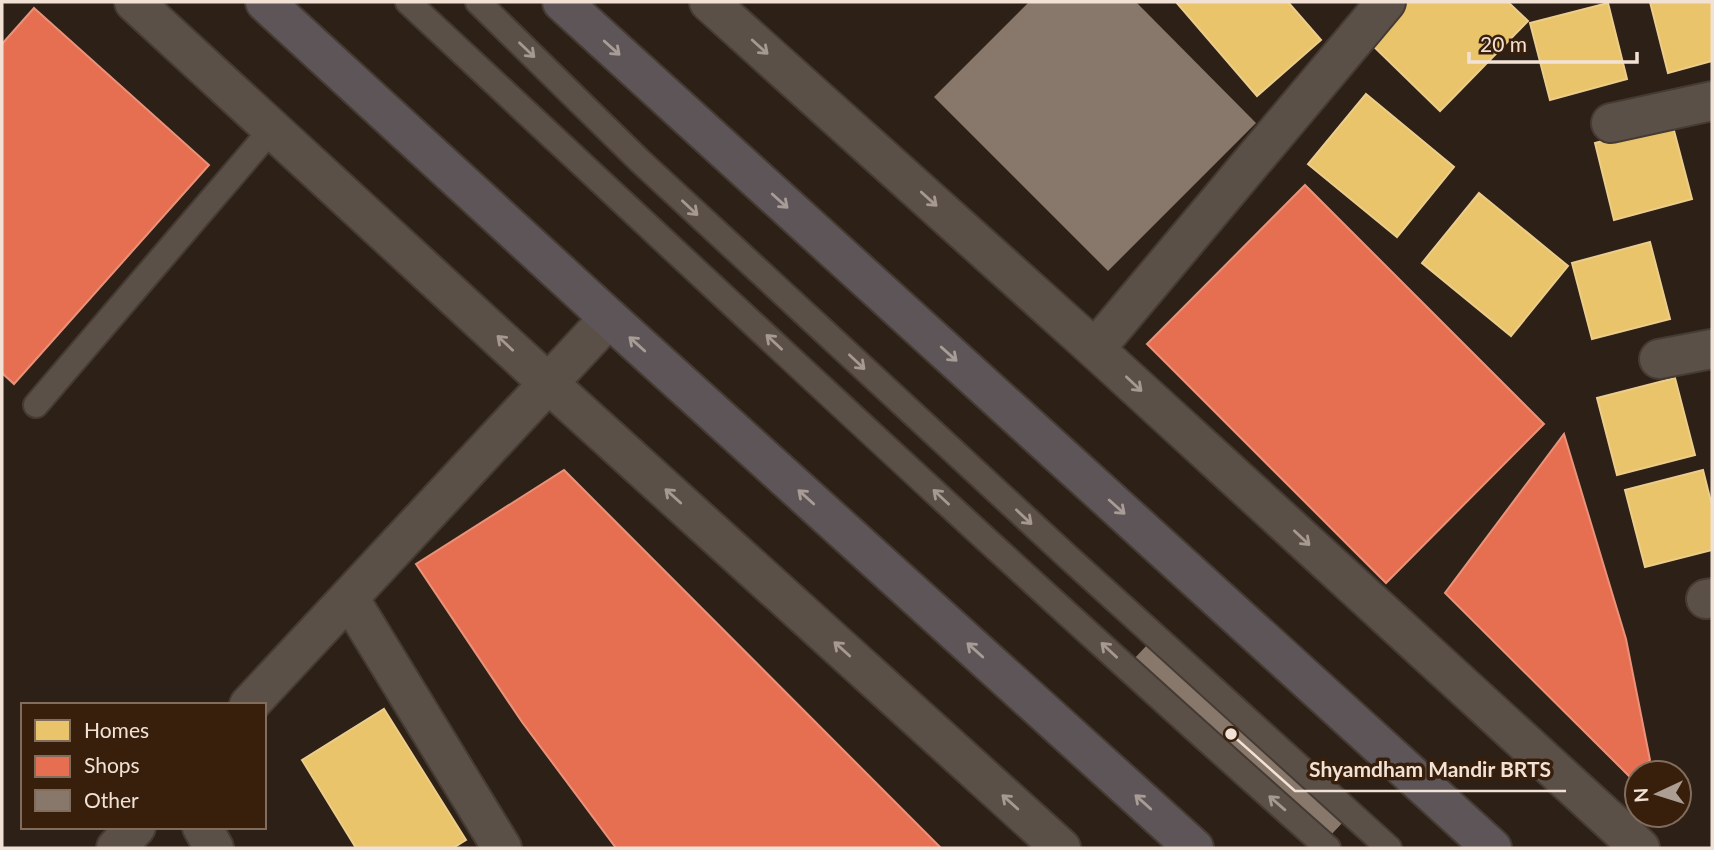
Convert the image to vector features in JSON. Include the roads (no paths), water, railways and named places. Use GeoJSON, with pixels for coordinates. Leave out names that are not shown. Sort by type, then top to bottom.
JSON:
{"type":"FeatureCollection","features":[{"type":"Feature","properties":{"kind":"main road"},"geometry":{"type":"LineString","coordinates":[[265,2],[1194,848]]}},
{"type":"Feature","properties":{"kind":"main road"},"geometry":{"type":"LineString","coordinates":[[562,2],[1492,848]]}},
{"type":"Feature","properties":{"kind":"street"},"geometry":{"type":"LineString","coordinates":[[134,2],[548,383],[1061,848]]}},
{"type":"Feature","properties":{"kind":"street"},"geometry":{"type":"LineString","coordinates":[[709,2],[1096,349],[1640,848]]}},
{"type":"Feature","properties":{"kind":"street"},"geometry":{"type":"LineString","coordinates":[[1096,349],[1386,2]]}},
{"type":"Feature","properties":{"kind":"street"},"geometry":{"type":"LineString","coordinates":[[1611,123],[1712,101]]}},
{"type":"Feature","properties":{"kind":"street"},"geometry":{"type":"LineString","coordinates":[[252,703],[609,318]]}},
{"type":"Feature","properties":{"kind":"street"},"geometry":{"type":"LineString","coordinates":[[1659,359],[1712,349]]}},
{"type":"Feature","properties":{"kind":"street"},"geometry":{"type":"LineString","coordinates":[[349,598],[502,848]]}},
{"type":"Feature","properties":{"kind":"street"},"geometry":{"type":"LineString","coordinates":[[116,848],[134,829]]}},
{"type":"Feature","properties":{"kind":"street"},"geometry":{"type":"LineString","coordinates":[[203,829],[214,848]]}},
{"type":"Feature","properties":{"kind":"lane"},"geometry":{"type":"LineString","coordinates":[[408,2],[899,458],[1220,753],[1328,848]]}},
{"type":"Feature","properties":{"kind":"lane"},"geometry":{"type":"LineString","coordinates":[[478,2],[640,161],[1058,548],[1389,848]]}},
{"type":"Feature","properties":{"kind":"lane"},"geometry":{"type":"LineString","coordinates":[[36,405],[272,129]]}},
{"type":"Feature","properties":{"kind":"place","name":"Shyamdham Mandir BRTS"},"geometry":{"type":"Point","coordinates":[1231,734]}}]}
